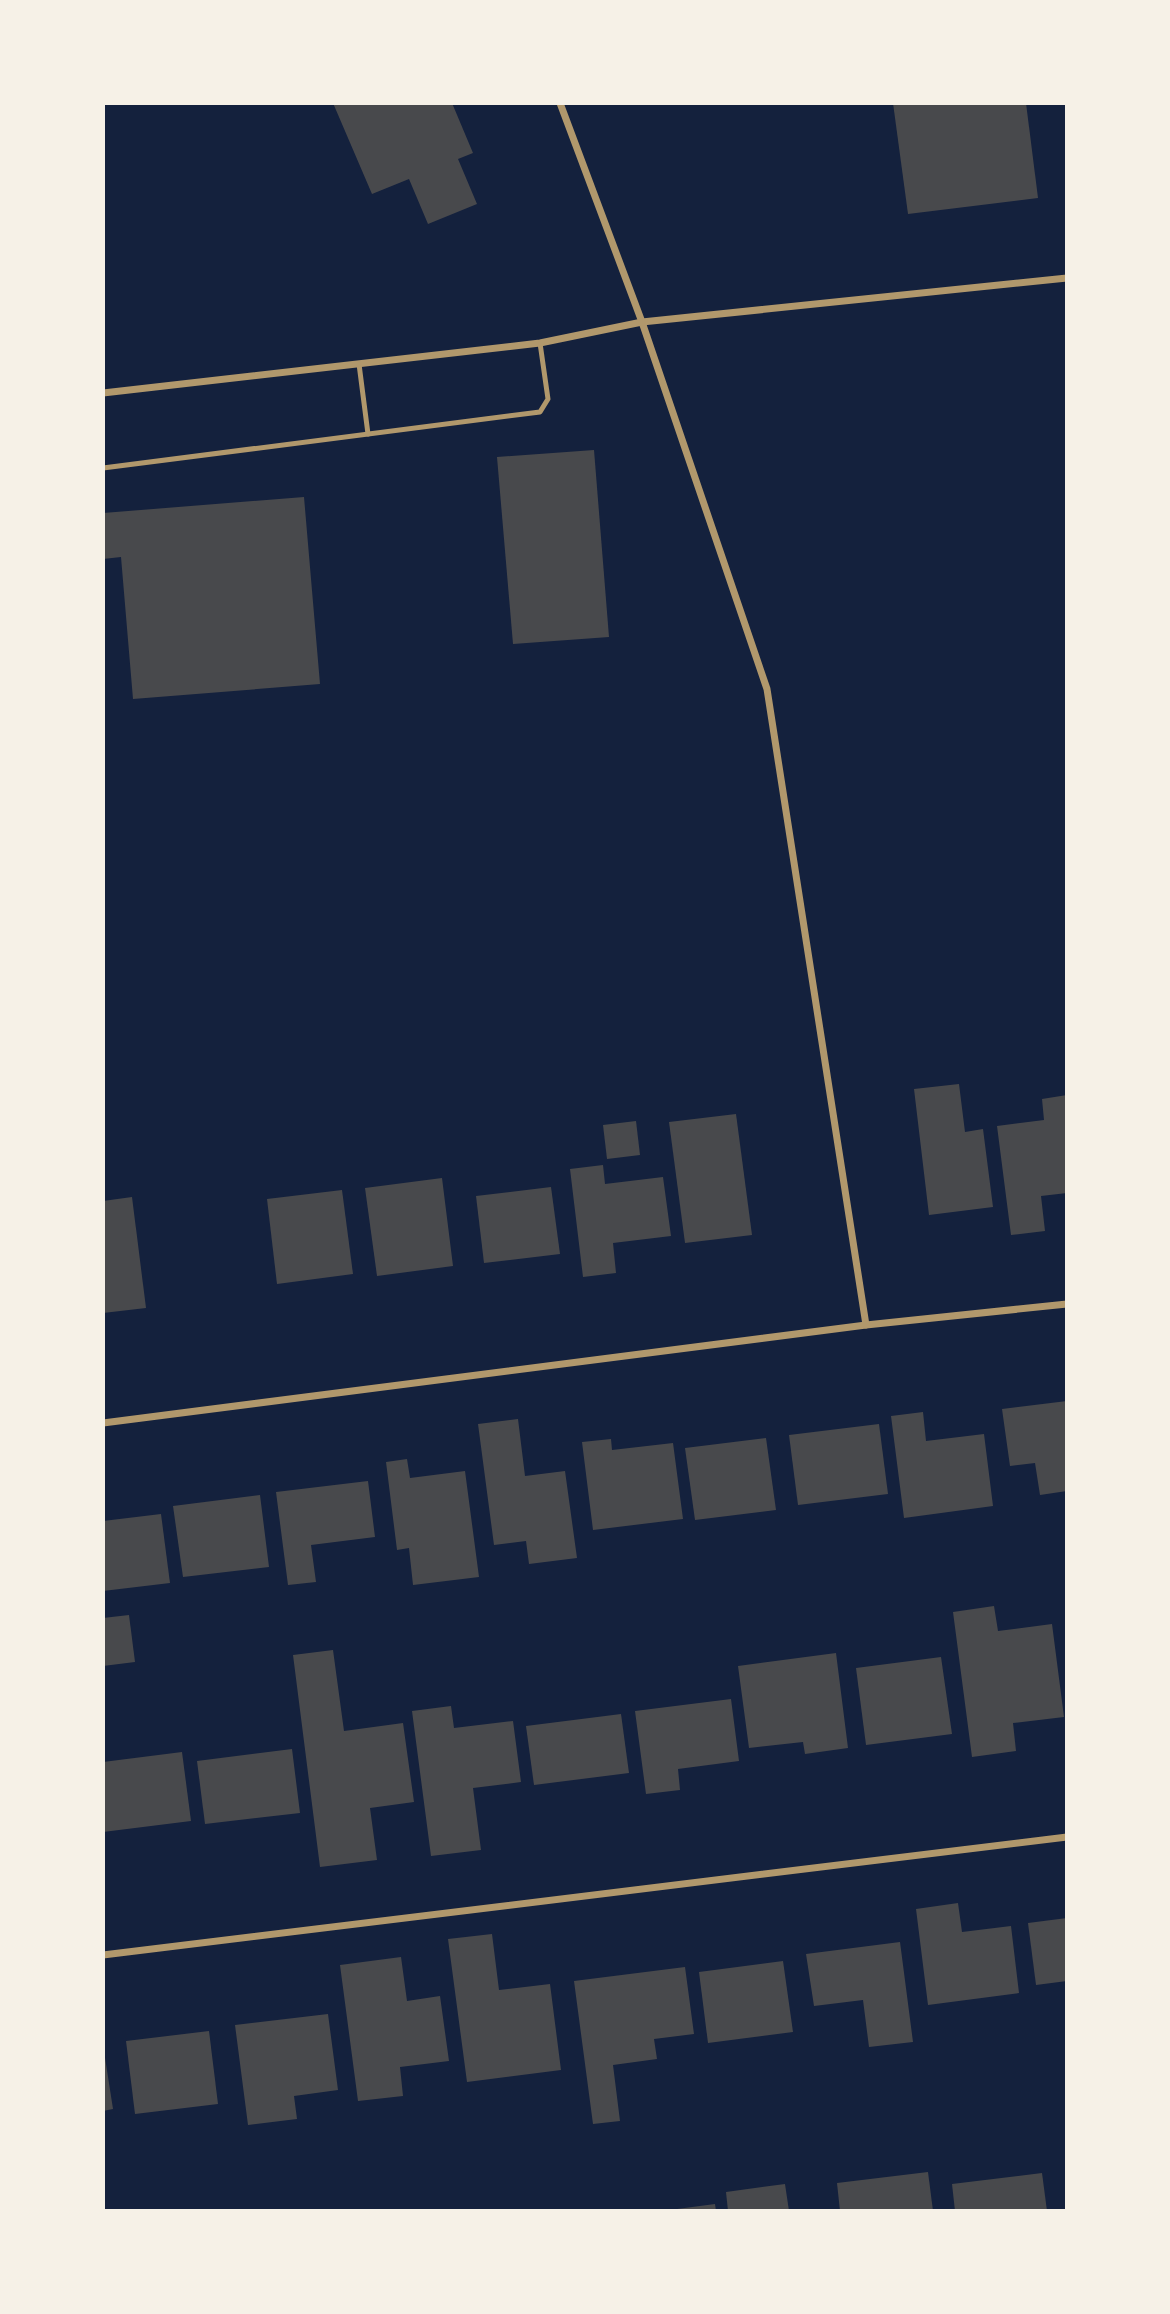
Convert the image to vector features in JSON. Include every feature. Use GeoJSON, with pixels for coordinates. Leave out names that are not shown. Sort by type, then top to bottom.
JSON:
{"type":"FeatureCollection","features":[{"type":"Feature","properties":{"kind":"street"},"geometry":{"type":"LineString","coordinates":[[560,103],[642,322],[767,690],[866,1325]]}},
{"type":"Feature","properties":{"kind":"street"},"geometry":{"type":"LineString","coordinates":[[103,393],[540,343],[642,322],[1067,278]]}},
{"type":"Feature","properties":{"kind":"street"},"geometry":{"type":"LineString","coordinates":[[103,1423],[866,1325],[1067,1304]]}},
{"type":"Feature","properties":{"kind":"street"},"geometry":{"type":"LineString","coordinates":[[103,1955],[1067,1837]]}},
{"type":"Feature","properties":{"kind":"lane"},"geometry":{"type":"LineString","coordinates":[[103,468],[540,412],[548,399],[540,343]]}},
{"type":"Feature","properties":{"kind":"lane"},"geometry":{"type":"LineString","coordinates":[[359,364],[368,434]]}},
{"type":"Feature","properties":{"kind":"building"},"geometry":{"type":"Polygon","coordinates":[[[333,103],[452,103],[473,153],[458,159],[477,204],[428,224],[409,179],[372,194],[333,103]]]}},
{"type":"Feature","properties":{"kind":"building"},"geometry":{"type":"Polygon","coordinates":[[[893,103],[1026,103],[1038,198],[908,214],[893,103]]]}},
{"type":"Feature","properties":{"kind":"building"},"geometry":{"type":"Polygon","coordinates":[[[594,450],[609,637],[513,644],[497,457],[594,450]]]}},
{"type":"Feature","properties":{"kind":"building"},"geometry":{"type":"Polygon","coordinates":[[[304,497],[320,684],[133,699],[121,557],[103,559],[103,513],[304,497]]]}},
{"type":"Feature","properties":{"kind":"building"},"geometry":{"type":"Polygon","coordinates":[[[959,1084],[965,1132],[983,1129],[993,1207],[929,1215],[914,1089],[959,1084]]]}},
{"type":"Feature","properties":{"kind":"building"},"geometry":{"type":"Polygon","coordinates":[[[1067,1095],[1067,1193],[1041,1196],[1045,1231],[1011,1235],[997,1126],[1044,1120],[1042,1099],[1067,1095]]]}},
{"type":"Feature","properties":{"kind":"building"},"geometry":{"type":"Polygon","coordinates":[[[736,1114],[752,1235],[685,1243],[669,1122],[736,1114]]]}},
{"type":"Feature","properties":{"kind":"building"},"geometry":{"type":"Polygon","coordinates":[[[636,1121],[640,1155],[607,1159],[603,1125],[636,1121]]]}},
{"type":"Feature","properties":{"kind":"building"},"geometry":{"type":"Polygon","coordinates":[[[603,1165],[605,1184],[663,1177],[671,1236],[613,1243],[616,1273],[583,1277],[570,1169],[603,1165]]]}},
{"type":"Feature","properties":{"kind":"building"},"geometry":{"type":"Polygon","coordinates":[[[442,1178],[453,1266],[377,1276],[365,1188],[442,1178]]]}},
{"type":"Feature","properties":{"kind":"building"},"geometry":{"type":"Polygon","coordinates":[[[551,1187],[560,1254],[484,1263],[476,1196],[551,1187]]]}},
{"type":"Feature","properties":{"kind":"building"},"geometry":{"type":"Polygon","coordinates":[[[342,1190],[353,1274],[277,1284],[267,1199],[342,1190]]]}},
{"type":"Feature","properties":{"kind":"building"},"geometry":{"type":"Polygon","coordinates":[[[132,1197],[146,1308],[103,1313],[103,1201],[132,1197]]]}},
{"type":"Feature","properties":{"kind":"building"},"geometry":{"type":"Polygon","coordinates":[[[1067,1401],[1067,1491],[1040,1495],[1035,1463],[1010,1466],[1002,1409],[1067,1401]]]}},
{"type":"Feature","properties":{"kind":"building"},"geometry":{"type":"Polygon","coordinates":[[[923,1412],[926,1441],[984,1434],[993,1506],[904,1518],[891,1416],[923,1412]]]}},
{"type":"Feature","properties":{"kind":"building"},"geometry":{"type":"Polygon","coordinates":[[[518,1419],[525,1476],[565,1471],[577,1558],[529,1564],[526,1541],[494,1545],[478,1424],[518,1419]]]}},
{"type":"Feature","properties":{"kind":"building"},"geometry":{"type":"Polygon","coordinates":[[[879,1424],[888,1494],[798,1505],[789,1435],[879,1424]]]}},
{"type":"Feature","properties":{"kind":"building"},"geometry":{"type":"Polygon","coordinates":[[[766,1438],[776,1510],[695,1520],[685,1448],[766,1438]]]}},
{"type":"Feature","properties":{"kind":"building"},"geometry":{"type":"Polygon","coordinates":[[[611,1439],[612,1450],[673,1443],[683,1519],[593,1530],[582,1442],[611,1439]]]}},
{"type":"Feature","properties":{"kind":"building"},"geometry":{"type":"Polygon","coordinates":[[[407,1459],[410,1478],[465,1471],[479,1577],[413,1585],[409,1548],[397,1550],[386,1462],[407,1459]]]}},
{"type":"Feature","properties":{"kind":"building"},"geometry":{"type":"Polygon","coordinates":[[[368,1481],[375,1537],[311,1545],[316,1582],[288,1585],[276,1492],[368,1481]]]}},
{"type":"Feature","properties":{"kind":"building"},"geometry":{"type":"Polygon","coordinates":[[[260,1495],[269,1567],[183,1577],[173,1506],[260,1495]]]}},
{"type":"Feature","properties":{"kind":"building"},"geometry":{"type":"Polygon","coordinates":[[[161,1514],[170,1583],[103,1591],[103,1521],[161,1514]]]}},
{"type":"Feature","properties":{"kind":"building"},"geometry":{"type":"Polygon","coordinates":[[[994,1606],[998,1631],[1052,1624],[1064,1717],[1013,1723],[1016,1751],[972,1757],[953,1612],[994,1606]]]}},
{"type":"Feature","properties":{"kind":"building"},"geometry":{"type":"Polygon","coordinates":[[[129,1615],[135,1662],[103,1666],[103,1618],[129,1615]]]}},
{"type":"Feature","properties":{"kind":"building"},"geometry":{"type":"Polygon","coordinates":[[[333,1650],[344,1731],[403,1723],[414,1802],[370,1808],[377,1860],[320,1867],[293,1655],[333,1650]]]}},
{"type":"Feature","properties":{"kind":"building"},"geometry":{"type":"Polygon","coordinates":[[[836,1653],[848,1748],[805,1754],[803,1742],[749,1748],[738,1666],[836,1653]]]}},
{"type":"Feature","properties":{"kind":"building"},"geometry":{"type":"Polygon","coordinates":[[[941,1657],[952,1734],[866,1745],[856,1668],[941,1657]]]}},
{"type":"Feature","properties":{"kind":"building"},"geometry":{"type":"Polygon","coordinates":[[[731,1699],[739,1761],[678,1769],[680,1790],[646,1794],[635,1711],[731,1699]]]}},
{"type":"Feature","properties":{"kind":"building"},"geometry":{"type":"Polygon","coordinates":[[[451,1706],[454,1728],[513,1721],[521,1782],[473,1788],[481,1850],[431,1856],[412,1711],[451,1706]]]}},
{"type":"Feature","properties":{"kind":"building"},"geometry":{"type":"Polygon","coordinates":[[[621,1714],[629,1773],[534,1785],[526,1726],[621,1714]]]}},
{"type":"Feature","properties":{"kind":"building"},"geometry":{"type":"Polygon","coordinates":[[[292,1749],[300,1813],[205,1824],[197,1761],[292,1749]]]}},
{"type":"Feature","properties":{"kind":"building"},"geometry":{"type":"Polygon","coordinates":[[[182,1752],[191,1821],[103,1832],[103,1762],[182,1752]]]}},
{"type":"Feature","properties":{"kind":"building"},"geometry":{"type":"Polygon","coordinates":[[[958,1903],[962,1932],[1011,1926],[1019,1993],[928,2005],[916,1909],[958,1903]]]}},
{"type":"Feature","properties":{"kind":"building"},"geometry":{"type":"Polygon","coordinates":[[[1067,1918],[1067,1981],[1036,1985],[1028,1923],[1067,1918]]]}},
{"type":"Feature","properties":{"kind":"building"},"geometry":{"type":"Polygon","coordinates":[[[492,1934],[499,1990],[550,1984],[561,2070],[467,2082],[448,1939],[492,1934]]]}},
{"type":"Feature","properties":{"kind":"building"},"geometry":{"type":"Polygon","coordinates":[[[900,1942],[913,2042],[869,2047],[863,2000],[814,2006],[806,1954],[900,1942]]]}},
{"type":"Feature","properties":{"kind":"building"},"geometry":{"type":"Polygon","coordinates":[[[401,1957],[407,2001],[440,1996],[449,2061],[400,2067],[403,2096],[358,2101],[340,1965],[401,1957]]]}},
{"type":"Feature","properties":{"kind":"building"},"geometry":{"type":"Polygon","coordinates":[[[783,1961],[793,2032],[708,2043],[699,1972],[783,1961]]]}},
{"type":"Feature","properties":{"kind":"building"},"geometry":{"type":"Polygon","coordinates":[[[685,1967],[694,2034],[654,2039],[657,2059],[613,2065],[620,2121],[593,2124],[574,1981],[685,1967]]]}},
{"type":"Feature","properties":{"kind":"building"},"geometry":{"type":"Polygon","coordinates":[[[328,2014],[338,2090],[294,2096],[297,2119],[248,2125],[235,2025],[328,2014]]]}},
{"type":"Feature","properties":{"kind":"building"},"geometry":{"type":"Polygon","coordinates":[[[209,2031],[218,2104],[135,2114],[126,2041],[209,2031]]]}},
{"type":"Feature","properties":{"kind":"building"},"geometry":{"type":"Polygon","coordinates":[[[103,2045],[113,2109],[103,2111],[103,2045]]]}},
{"type":"Feature","properties":{"kind":"building"},"geometry":{"type":"Polygon","coordinates":[[[928,2172],[933,2211],[840,2211],[837,2183],[928,2172]]]}},
{"type":"Feature","properties":{"kind":"building"},"geometry":{"type":"Polygon","coordinates":[[[1042,2173],[1047,2211],[955,2211],[952,2184],[1042,2173]]]}},
{"type":"Feature","properties":{"kind":"building"},"geometry":{"type":"Polygon","coordinates":[[[785,2184],[789,2211],[728,2211],[726,2192],[785,2184]]]}},
{"type":"Feature","properties":{"kind":"building"},"geometry":{"type":"Polygon","coordinates":[[[715,2204],[716,2211],[677,2211],[677,2209],[715,2204]]]}}]}
